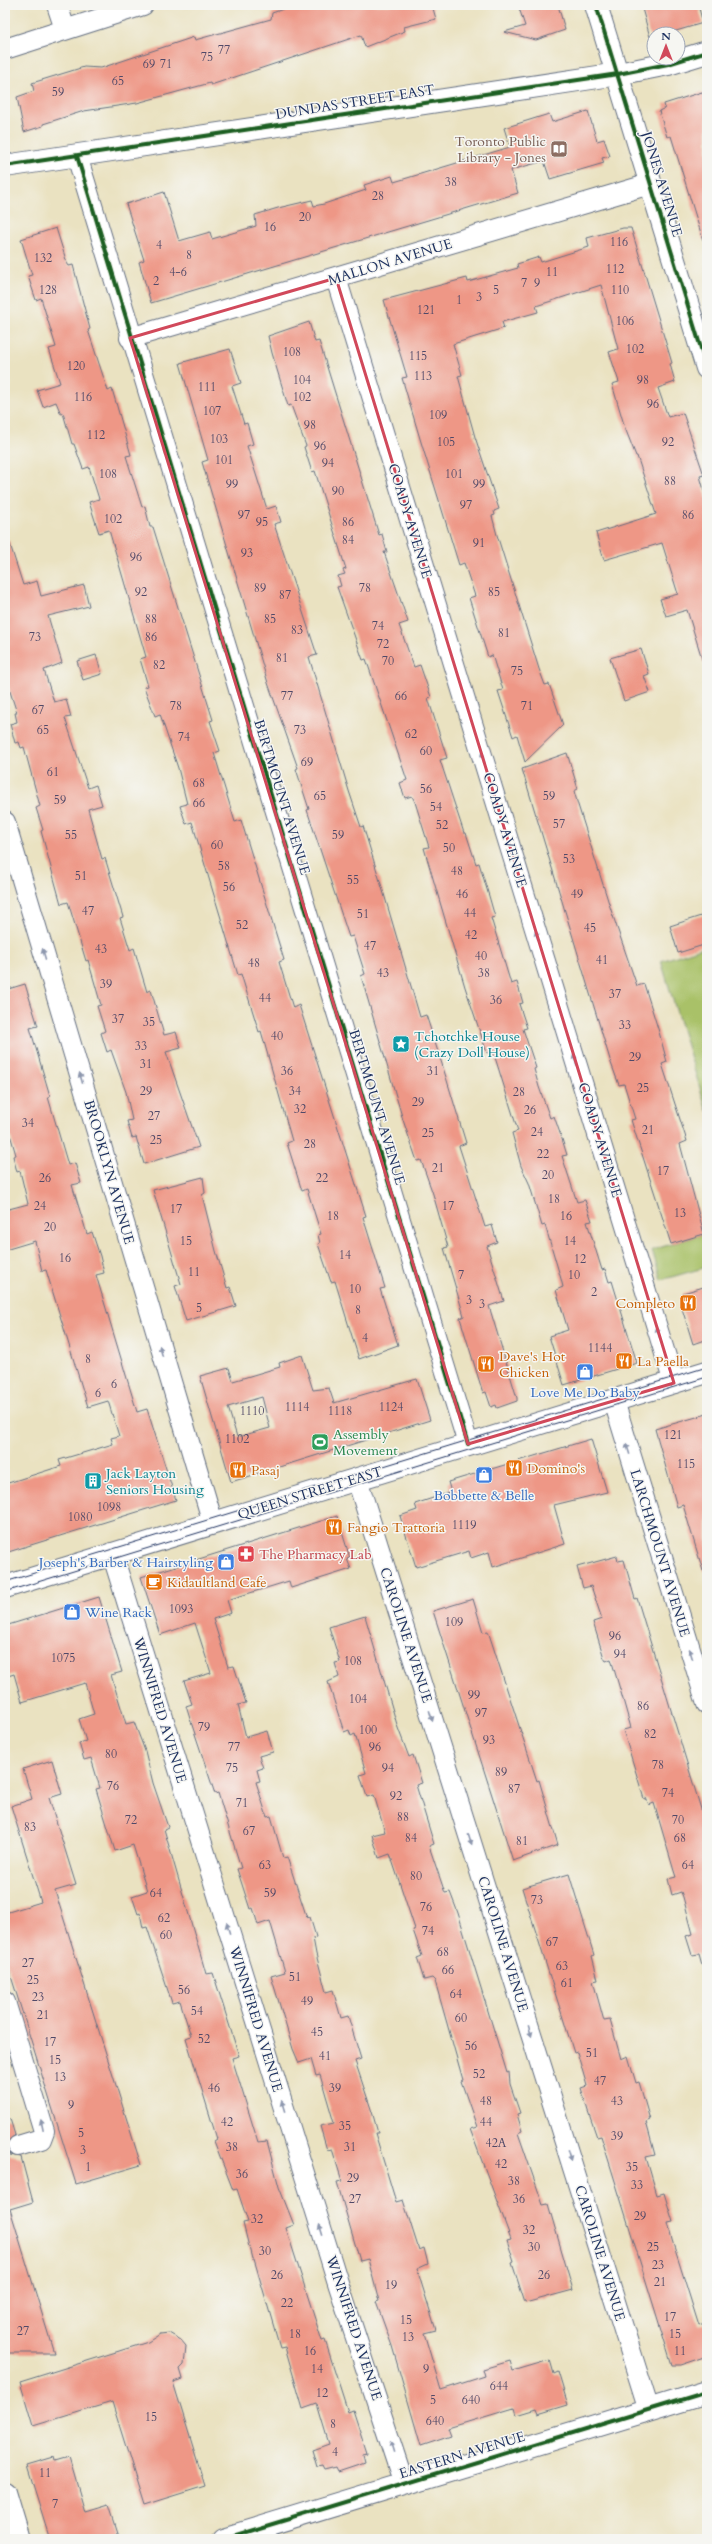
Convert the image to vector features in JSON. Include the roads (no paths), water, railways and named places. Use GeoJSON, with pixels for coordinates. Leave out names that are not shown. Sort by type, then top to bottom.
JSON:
{"type":"FeatureCollection","features":[{"type":"Feature","properties":{"kind":"main road","name":"JONES AVENUE"},"geometry":{"type":"LineString","coordinates":[[596,5],[707,368]]}},
{"type":"Feature","properties":{"kind":"main road","name":"DUNDAS STREET EAST"},"geometry":{"type":"LineString","coordinates":[[5,166],[618,74],[668,64],[707,52]]}},
{"type":"Feature","properties":{"kind":"main road","name":"QUEEN STREET EAST"},"geometry":{"type":"LineString","coordinates":[[5,1587],[213,1522],[707,1372]]}},
{"type":"Feature","properties":{"kind":"main road","name":"EASTERN AVENUE"},"geometry":{"type":"LineString","coordinates":[[223,2539],[707,2392]]}},
{"type":"Feature","properties":{"kind":"street"},"geometry":{"type":"LineString","coordinates":[[57,5],[65,29]]}},
{"type":"Feature","properties":{"kind":"street"},"geometry":{"type":"LineString","coordinates":[[5,49],[143,5]]}},
{"type":"Feature","properties":{"kind":"street","name":"BERTMOUNT AVENUE"},"geometry":{"type":"LineString","coordinates":[[77,156],[130,338],[468,1444]]}},
{"type":"Feature","properties":{"kind":"street","name":"MALLON AVENUE"},"geometry":{"type":"LineString","coordinates":[[130,338],[650,184]]}},
{"type":"Feature","properties":{"kind":"street","name":"COADY AVENUE"},"geometry":{"type":"LineString","coordinates":[[336,278],[674,1383]]}},
{"type":"Feature","properties":{"kind":"street","name":"BROOKLYN AVENUE"},"geometry":{"type":"LineString","coordinates":[[5,822],[213,1522]]}},
{"type":"Feature","properties":{"kind":"street","name":"LARCHMOUNT AVENUE"},"geometry":{"type":"LineString","coordinates":[[614,1401],[707,1704]]}},
{"type":"Feature","properties":{"kind":"street","name":"CAROLINE AVENUE"},"geometry":{"type":"LineString","coordinates":[[356,1479],[649,2410]]}},
{"type":"Feature","properties":{"kind":"street","name":"WINNIFRED AVENUE"},"geometry":{"type":"LineString","coordinates":[[112,1553],[334,2271],[404,2484]]}},
{"type":"Feature","properties":{"kind":"street"},"geometry":{"type":"LineString","coordinates":[[5,2002],[44,2131],[41,2139],[18,2146]]}},
{"type":"Feature","properties":{"kind":"street"},"geometry":{"type":"LineString","coordinates":[[5,2492],[19,2539]]}},
{"type":"Feature","properties":{"kind":"tram line"},"geometry":{"type":"LineString","coordinates":[[5,1582],[707,1367]]}},
{"type":"Feature","properties":{"kind":"tram line"},"geometry":{"type":"LineString","coordinates":[[5,1592],[707,1377]]}},
{"type":"Feature","properties":{"kind":"place","name":"Toronto Public Library - Jones"},"geometry":{"type":"Point","coordinates":[559,149]}},
{"type":"Feature","properties":{"kind":"place","name":"Tchotchke House (Crazy Doll House)"},"geometry":{"type":"Point","coordinates":[401,1044]}},
{"type":"Feature","properties":{"kind":"place","name":"Completo"},"geometry":{"type":"Point","coordinates":[688,1303]}},
{"type":"Feature","properties":{"kind":"place","name":"La Paella"},"geometry":{"type":"Point","coordinates":[624,1361]}},
{"type":"Feature","properties":{"kind":"place","name":"Dave's Hot Chicken"},"geometry":{"type":"Point","coordinates":[486,1364]}},
{"type":"Feature","properties":{"kind":"place","name":"Love Me Do Baby"},"geometry":{"type":"Point","coordinates":[585,1372]}},
{"type":"Feature","properties":{"kind":"place","name":"Assembly Movement"},"geometry":{"type":"Point","coordinates":[320,1442]}},
{"type":"Feature","properties":{"kind":"place","name":"Domino's"},"geometry":{"type":"Point","coordinates":[514,1468]}},
{"type":"Feature","properties":{"kind":"place","name":"Pasaj"},"geometry":{"type":"Point","coordinates":[238,1470]}},
{"type":"Feature","properties":{"kind":"place","name":"Bobbette & Belle"},"geometry":{"type":"Point","coordinates":[484,1475]}},
{"type":"Feature","properties":{"kind":"place","name":"Jack Layton Seniors Housing"},"geometry":{"type":"Point","coordinates":[93,1481]}},
{"type":"Feature","properties":{"kind":"place","name":"Fangio Trattoria"},"geometry":{"type":"Point","coordinates":[334,1527]}},
{"type":"Feature","properties":{"kind":"place","name":"The Pharmacy Lab"},"geometry":{"type":"Point","coordinates":[246,1554]}},
{"type":"Feature","properties":{"kind":"place","name":"Joseph's Barber & Hairstyling"},"geometry":{"type":"Point","coordinates":[226,1562]}},
{"type":"Feature","properties":{"kind":"place","name":"Kidaultland Cafe"},"geometry":{"type":"Point","coordinates":[154,1582]}},
{"type":"Feature","properties":{"kind":"place","name":"Wine Rack"},"geometry":{"type":"Point","coordinates":[72,1612]}}]}
